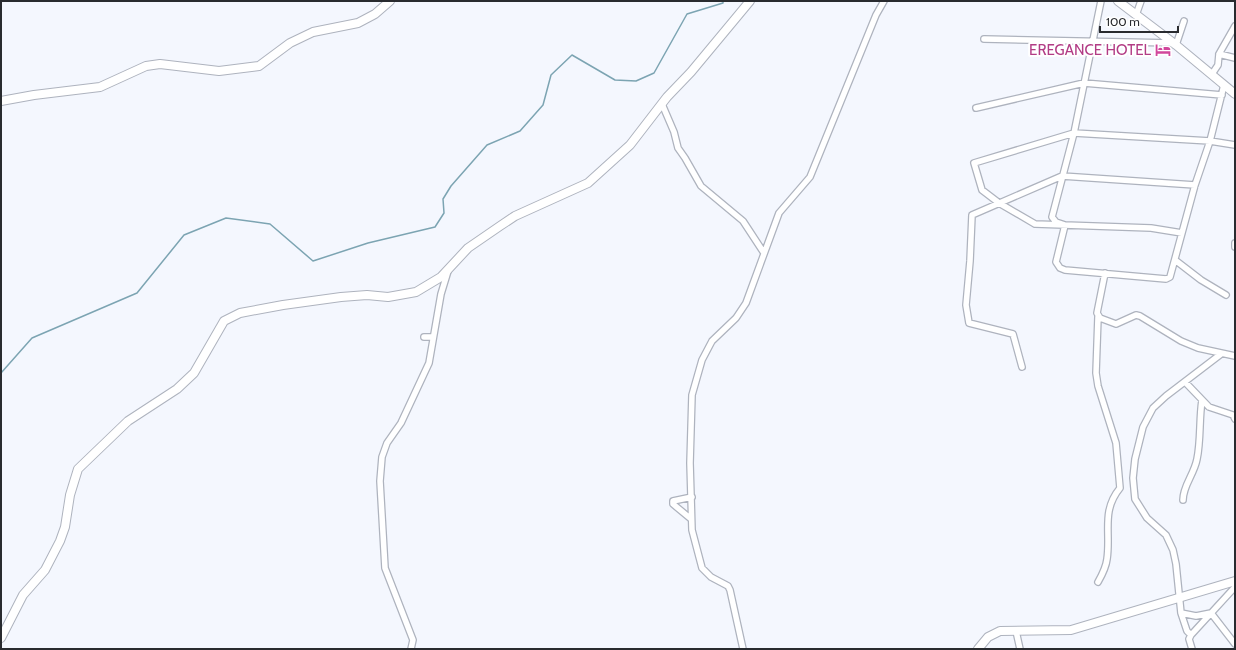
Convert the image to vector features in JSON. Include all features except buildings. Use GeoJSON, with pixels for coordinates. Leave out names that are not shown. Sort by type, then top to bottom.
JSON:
{"type":"FeatureCollection","features":[{"type":"Feature","properties":{"kind":"street"},"geometry":{"type":"LineString","coordinates":[[1,101],[34,95],[100,87],[146,66],[160,64],[219,71],[260,66],[290,43],[313,32],[358,23],[375,14],[390,1]]}},
{"type":"Feature","properties":{"kind":"street"},"geometry":{"type":"LineString","coordinates":[[1,638],[23,595],[45,570],[60,541],[65,527],[70,495],[78,470],[128,421],[177,388],[194,373],[224,321],[240,313],[335,298],[408,295],[424,288],[448,271],[468,248],[515,216],[588,183],[594,178],[630,145],[662,104],[691,72],[750,1]]}},
{"type":"Feature","properties":{"kind":"street"},"geometry":{"type":"LineString","coordinates":[[742,649],[730,590],[728,586],[711,577],[702,568],[695,542],[691,519],[691,401],[698,371],[712,341],[736,318],[746,303],[779,212],[810,177],[876,15],[884,1]]}},
{"type":"Feature","properties":{"kind":"street"},"geometry":{"type":"LineString","coordinates":[[1065,225],[1056,222],[1052,217],[1074,133],[1101,1]]}},
{"type":"Feature","properties":{"kind":"street"},"geometry":{"type":"LineString","coordinates":[[1118,1],[1175,44],[1235,94]]}},
{"type":"Feature","properties":{"kind":"street"},"geometry":{"type":"LineString","coordinates":[[1136,15],[1141,1]]}},
{"type":"Feature","properties":{"kind":"street"},"geometry":{"type":"LineString","coordinates":[[1175,44],[1184,21]]}},
{"type":"Feature","properties":{"kind":"street"},"geometry":{"type":"LineString","coordinates":[[1212,74],[1218,65],[1219,54],[1235,26]]}},
{"type":"Feature","properties":{"kind":"street"},"geometry":{"type":"LineString","coordinates":[[984,39],[1175,44]]}},
{"type":"Feature","properties":{"kind":"street"},"geometry":{"type":"LineString","coordinates":[[1219,54],[1235,58]]}},
{"type":"Feature","properties":{"kind":"street"},"geometry":{"type":"LineString","coordinates":[[976,108],[1084,83],[1222,95]]}},
{"type":"Feature","properties":{"kind":"street"},"geometry":{"type":"LineString","coordinates":[[1065,225],[1056,262],[1060,268],[1065,270],[1166,279],[1172,274],[1195,186],[1210,141],[1224,85]]}},
{"type":"Feature","properties":{"kind":"street"},"geometry":{"type":"LineString","coordinates":[[662,104],[674,132],[678,148],[701,186],[744,221],[764,253]]}},
{"type":"Feature","properties":{"kind":"street"},"geometry":{"type":"LineString","coordinates":[[1182,233],[1151,228],[1035,224],[999,203],[982,190],[974,164],[1074,133],[1210,141],[1235,145]]}},
{"type":"Feature","properties":{"kind":"street"},"geometry":{"type":"LineString","coordinates":[[1022,367],[1013,334],[969,323],[966,306],[972,215],[1062,176],[1195,186]]}},
{"type":"Feature","properties":{"kind":"street"},"geometry":{"type":"LineString","coordinates":[[1175,260],[1201,280],[1226,295]]}},
{"type":"Feature","properties":{"kind":"street"},"geometry":{"type":"LineString","coordinates":[[411,649],[413,640],[385,568],[380,481],[382,457],[387,443],[401,423],[428,367],[441,294],[448,271]]}},
{"type":"Feature","properties":{"kind":"street"},"geometry":{"type":"LineString","coordinates":[[1098,582],[1107,560],[1107,515],[1114,495],[1120,488],[1116,443],[1098,386],[1096,373],[1098,317],[1105,273]]}},
{"type":"Feature","properties":{"kind":"street"},"geometry":{"type":"LineString","coordinates":[[1098,317],[1116,324],[1136,315],[1140,316],[1182,341],[1221,354],[1235,356]]}},
{"type":"Feature","properties":{"kind":"street"},"geometry":{"type":"LineString","coordinates":[[424,337],[433,337]]}},
{"type":"Feature","properties":{"kind":"street"},"geometry":{"type":"LineString","coordinates":[[1191,635],[1187,631],[1181,613],[1176,564],[1173,550],[1166,534],[1142,512],[1135,499],[1133,478],[1135,459],[1143,427],[1153,408],[1166,396],[1221,354]]}},
{"type":"Feature","properties":{"kind":"street"},"geometry":{"type":"LineString","coordinates":[[1185,382],[1209,407],[1233,415],[1235,419]]}},
{"type":"Feature","properties":{"kind":"street"},"geometry":{"type":"LineString","coordinates":[[1183,500],[1184,489],[1197,458],[1199,418],[1202,400]]}},
{"type":"Feature","properties":{"kind":"street"},"geometry":{"type":"LineString","coordinates":[[691,519],[672,504],[673,501],[692,497]]}},
{"type":"Feature","properties":{"kind":"street"},"geometry":{"type":"LineString","coordinates":[[978,649],[985,640],[995,632],[1071,630],[1235,581]]}},
{"type":"Feature","properties":{"kind":"street"},"geometry":{"type":"LineString","coordinates":[[1192,649],[1189,639],[1191,635],[1235,587]]}},
{"type":"Feature","properties":{"kind":"street"},"geometry":{"type":"LineString","coordinates":[[1181,613],[1196,616],[1211,613]]}},
{"type":"Feature","properties":{"kind":"street"},"geometry":{"type":"LineString","coordinates":[[1211,613],[1235,644]]}},
{"type":"Feature","properties":{"kind":"street"},"geometry":{"type":"LineString","coordinates":[[1016,631],[1020,649]]}},
{"type":"Feature","properties":{"kind":"waterway"},"geometry":{"type":"LineString","coordinates":[[1,373],[32,338],[137,293],[184,235],[226,218],[270,224],[313,261],[368,243],[435,227],[444,213],[443,199],[451,186],[487,145],[520,131],[543,105],[551,75],[572,55],[615,80],[636,81],[654,73],[687,14],[723,3],[723,1]]}},
{"type":"Feature","properties":{"kind":"place","name":"EREGANCE HOTEL"},"geometry":{"type":"Point","coordinates":[1163,50]}}]}
